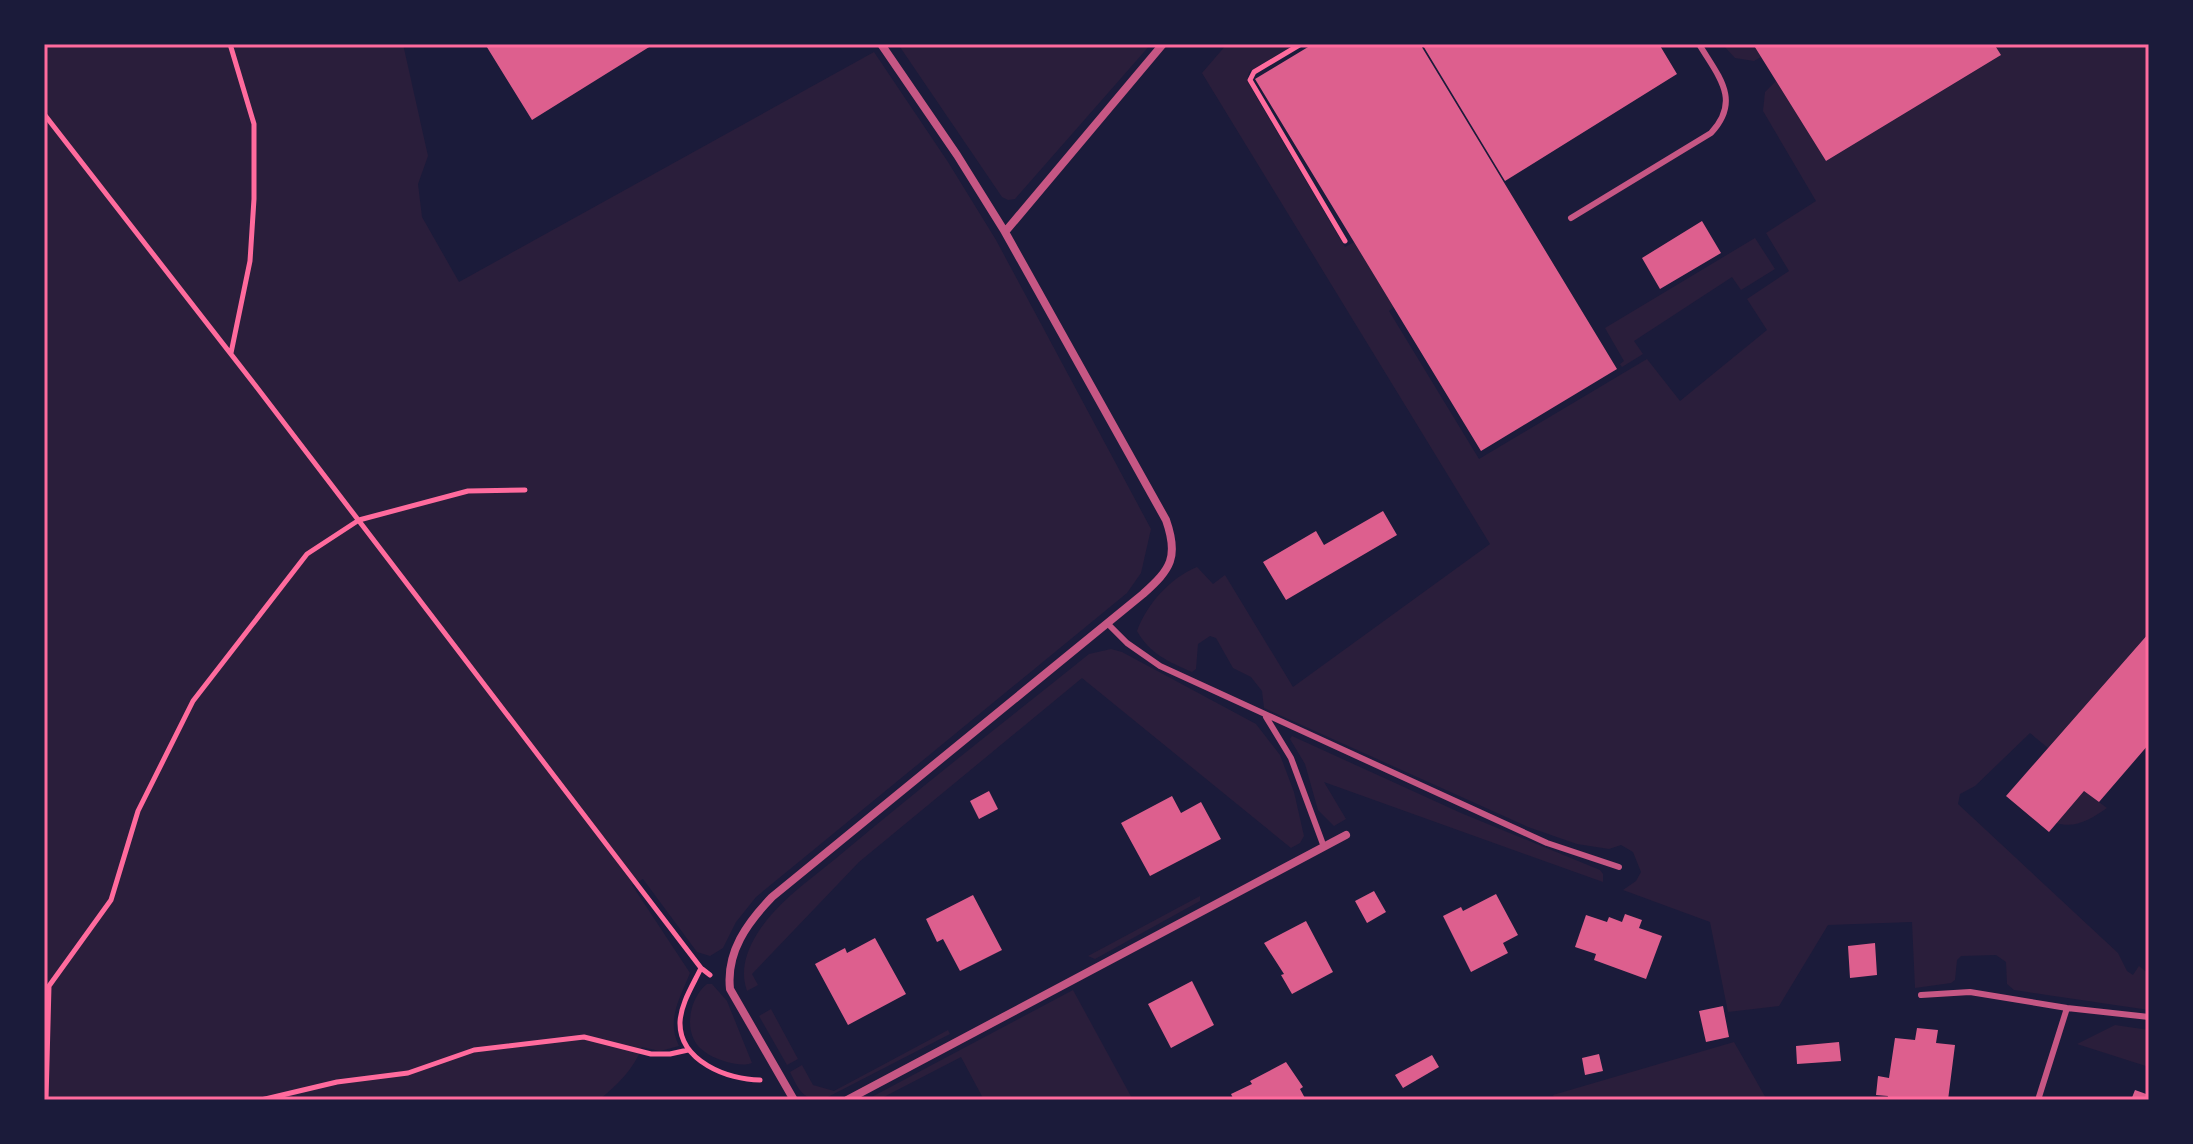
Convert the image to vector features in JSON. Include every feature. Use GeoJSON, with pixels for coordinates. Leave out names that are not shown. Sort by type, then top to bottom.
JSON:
{"type":"FeatureCollection","features":[{"type":"Feature","properties":{"kind":"street"},"geometry":{"type":"LineString","coordinates":[[794,1100],[730,989],[729,975],[743,931],[772,897],[1108,624],[1158,580],[1168,568],[1173,553],[1166,520],[1005,232],[881,44]]}},
{"type":"Feature","properties":{"kind":"street"},"geometry":{"type":"LineString","coordinates":[[1005,232],[1163,44]]}},
{"type":"Feature","properties":{"kind":"street"},"geometry":{"type":"LineString","coordinates":[[847,1100],[1346,835]]}},
{"type":"Feature","properties":{"kind":"lane"},"geometry":{"type":"LineString","coordinates":[[1571,218],[1711,133],[1722,121],[1728,103],[1724,87],[1699,44]]}},
{"type":"Feature","properties":{"kind":"lane"},"geometry":{"type":"LineString","coordinates":[[1108,624],[1127,643],[1160,666],[1266,717],[1535,838],[1619,867]]}},
{"type":"Feature","properties":{"kind":"lane"},"geometry":{"type":"LineString","coordinates":[[1266,717],[1291,758],[1324,847]]}},
{"type":"Feature","properties":{"kind":"lane"},"geometry":{"type":"LineString","coordinates":[[1921,995],[1970,992],[2067,1008],[2149,1017]]}},
{"type":"Feature","properties":{"kind":"lane"},"geometry":{"type":"LineString","coordinates":[[2038,1100],[2067,1008]]}},
{"type":"Feature","properties":{"kind":"path"},"geometry":{"type":"LineString","coordinates":[[230,44],[254,124],[254,199],[250,261],[230,354]]}},
{"type":"Feature","properties":{"kind":"path"},"geometry":{"type":"LineString","coordinates":[[1301,44],[1254,72],[1250,80],[1345,241]]}},
{"type":"Feature","properties":{"kind":"path"},"geometry":{"type":"LineString","coordinates":[[44,114],[701,968],[680,1021],[688,1050],[702,1063],[729,1074],[752,1080],[781,1078]]}},
{"type":"Feature","properties":{"kind":"path"},"geometry":{"type":"LineString","coordinates":[[46,1100],[49,986],[111,900],[138,811],[193,701],[307,554],[359,520],[468,491],[525,490]]}},
{"type":"Feature","properties":{"kind":"path"},"geometry":{"type":"LineString","coordinates":[[261,1100],[337,1082],[408,1073],[474,1050],[490,1048],[584,1037],[651,1054],[688,1050]]}},
{"type":"Feature","properties":{"kind":"shaded area"},"geometry":{"type":"Polygon","coordinates":[[[44,44],[403,44],[428,156],[418,184],[422,217],[459,282],[874,52],[996,240],[1151,529],[1141,573],[1127,593],[756,897],[736,922],[723,948],[710,956],[697,952],[643,879],[632,885],[690,973],[674,1018],[679,1046],[660,1051],[642,1047],[624,1076],[599,1100],[44,1100],[44,44]]]}},
{"type":"Feature","properties":{"kind":"shaded area"},"geometry":{"type":"Polygon","coordinates":[[[898,44],[1151,44],[1015,199],[1008,200],[1002,197],[898,44]]]}},
{"type":"Feature","properties":{"kind":"shaded area"},"geometry":{"type":"Polygon","coordinates":[[[1227,44],[1295,44],[1249,72],[1247,81],[1345,247],[1354,242],[1394,307],[1389,311],[1479,459],[1647,359],[1680,401],[1767,330],[1747,299],[1789,271],[1766,233],[1816,201],[1763,111],[1765,92],[1776,81],[1826,161],[2000,56],[1994,44],[2149,44],[2149,633],[2048,748],[2030,733],[1975,786],[1960,794],[1958,804],[2118,953],[2127,971],[2133,975],[2139,966],[2149,974],[2149,1010],[2014,990],[2007,984],[2006,962],[1996,955],[1961,956],[1957,960],[1955,980],[1951,983],[1915,988],[1912,922],[1828,925],[1779,1006],[1728,1012],[1710,922],[1623,890],[1636,881],[1641,872],[1633,852],[1621,845],[1609,849],[1577,844],[1528,827],[1264,708],[1262,691],[1251,677],[1233,668],[1216,638],[1210,636],[1198,644],[1196,669],[1192,672],[1168,661],[1148,646],[1137,631],[1147,611],[1169,585],[1197,567],[1213,584],[1225,575],[1293,687],[1490,544],[1202,73],[1227,44]]]}},
{"type":"Feature","properties":{"kind":"shaded area"},"geometry":{"type":"Polygon","coordinates":[[[1722,44],[1753,44],[1761,57],[1754,61],[1735,58],[1722,44]]]}},
{"type":"Feature","properties":{"kind":"shaded area"},"geometry":{"type":"Polygon","coordinates":[[[1755,238],[1775,269],[1741,290],[1732,277],[1634,341],[1643,354],[1622,367],[1620,364],[1624,361],[1605,328],[1755,238]]]}},
{"type":"Feature","properties":{"kind":"shaded area"},"geometry":{"type":"Polygon","coordinates":[[[1111,649],[1256,724],[1280,755],[1294,792],[1304,836],[1300,843],[1291,848],[1082,678],[859,862],[752,974],[758,985],[747,991],[744,969],[750,948],[766,922],[787,899],[1089,654],[1111,649]]]}},
{"type":"Feature","properties":{"kind":"shaded area"},"geometry":{"type":"Polygon","coordinates":[[[1292,736],[1461,813],[1600,870],[1603,882],[1324,782],[1346,819],[1334,826],[1318,810],[1305,764],[1290,739],[1292,736]]]}},
{"type":"Feature","properties":{"kind":"shaded area"},"geometry":{"type":"Polygon","coordinates":[[[2084,791],[2107,808],[2076,824],[2056,823],[2084,791]]]}},
{"type":"Feature","properties":{"kind":"shaded area"},"geometry":{"type":"Polygon","coordinates":[[[1200,896],[1200,901],[1095,959],[1088,956],[1200,896]]]}},
{"type":"Feature","properties":{"kind":"shaded area"},"geometry":{"type":"Polygon","coordinates":[[[707,984],[712,984],[727,1001],[752,1063],[720,1060],[702,1050],[694,1040],[690,1023],[693,1005],[707,984]]]}},
{"type":"Feature","properties":{"kind":"shaded area"},"geometry":{"type":"Polygon","coordinates":[[[1073,990],[1133,1100],[984,1100],[961,1057],[878,1100],[866,1100],[1073,990]]]}},
{"type":"Feature","properties":{"kind":"shaded area"},"geometry":{"type":"Polygon","coordinates":[[[771,1009],[798,1059],[787,1065],[759,1016],[771,1009]]]}},
{"type":"Feature","properties":{"kind":"shaded area"},"geometry":{"type":"Polygon","coordinates":[[[2115,1025],[2149,1030],[2149,1067],[2077,1044],[2115,1025]]]}},
{"type":"Feature","properties":{"kind":"shaded area"},"geometry":{"type":"Polygon","coordinates":[[[948,1030],[950,1034],[822,1100],[805,1095],[790,1072],[802,1065],[813,1085],[834,1091],[948,1030]]]}},
{"type":"Feature","properties":{"kind":"shaded area"},"geometry":{"type":"Polygon","coordinates":[[[1734,1042],[1767,1100],[1555,1100],[1553,1095],[1734,1042]]]}},
{"type":"Feature","properties":{"kind":"building"},"geometry":{"type":"Polygon","coordinates":[[[485,44],[654,44],[532,120],[485,44]]]}},
{"type":"Feature","properties":{"kind":"building"},"geometry":{"type":"Polygon","coordinates":[[[1313,44],[1420,44],[1617,369],[1481,451],[1255,79],[1313,44]]]}},
{"type":"Feature","properties":{"kind":"building"},"geometry":{"type":"Polygon","coordinates":[[[1422,44],[1659,44],[1677,74],[1505,181],[1422,44]]]}},
{"type":"Feature","properties":{"kind":"building"},"geometry":{"type":"Polygon","coordinates":[[[1753,44],[1994,44],[2001,55],[1826,161],[1753,44]]]}},
{"type":"Feature","properties":{"kind":"building"},"geometry":{"type":"Polygon","coordinates":[[[1702,221],[1721,253],[1660,289],[1642,258],[1702,221]]]}},
{"type":"Feature","properties":{"kind":"building"},"geometry":{"type":"Polygon","coordinates":[[[1383,511],[1397,535],[1286,600],[1263,562],[1316,531],[1324,545],[1383,511]]]}},
{"type":"Feature","properties":{"kind":"building"},"geometry":{"type":"Polygon","coordinates":[[[2149,633],[2149,744],[2099,802],[2084,791],[2049,832],[2006,796],[2149,633]]]}},
{"type":"Feature","properties":{"kind":"building"},"geometry":{"type":"Polygon","coordinates":[[[989,791],[998,809],[979,819],[970,801],[989,791]]]}},
{"type":"Feature","properties":{"kind":"building"},"geometry":{"type":"Polygon","coordinates":[[[1172,796],[1181,813],[1201,802],[1221,839],[1150,876],[1121,823],[1172,796]]]}},
{"type":"Feature","properties":{"kind":"building"},"geometry":{"type":"Polygon","coordinates":[[[1374,891],[1386,912],[1367,923],[1355,901],[1374,891]]]}},
{"type":"Feature","properties":{"kind":"building"},"geometry":{"type":"Polygon","coordinates":[[[1496,894],[1518,935],[1503,943],[1508,953],[1471,972],[1443,916],[1461,907],[1463,911],[1496,894]]]}},
{"type":"Feature","properties":{"kind":"building"},"geometry":{"type":"Polygon","coordinates":[[[973,895],[1002,950],[960,971],[943,939],[937,942],[926,919],[973,895]]]}},
{"type":"Feature","properties":{"kind":"building"},"geometry":{"type":"Polygon","coordinates":[[[1625,914],[1642,920],[1639,928],[1662,936],[1646,979],[1594,960],[1596,954],[1575,947],[1586,915],[1607,922],[1609,917],[1622,922],[1625,914]]]}},
{"type":"Feature","properties":{"kind":"building"},"geometry":{"type":"Polygon","coordinates":[[[1306,921],[1333,972],[1292,994],[1281,975],[1284,974],[1264,943],[1306,921]]]}},
{"type":"Feature","properties":{"kind":"building"},"geometry":{"type":"Polygon","coordinates":[[[875,938],[906,994],[848,1025],[815,964],[845,948],[847,953],[875,938]]]}},
{"type":"Feature","properties":{"kind":"building"},"geometry":{"type":"Polygon","coordinates":[[[1875,943],[1877,975],[1850,978],[1848,946],[1875,943]]]}},
{"type":"Feature","properties":{"kind":"building"},"geometry":{"type":"Polygon","coordinates":[[[1192,981],[1214,1025],[1171,1048],[1148,1004],[1192,981]]]}},
{"type":"Feature","properties":{"kind":"building"},"geometry":{"type":"Polygon","coordinates":[[[1723,1006],[1729,1037],[1706,1042],[1699,1011],[1723,1006]]]}},
{"type":"Feature","properties":{"kind":"building"},"geometry":{"type":"Polygon","coordinates":[[[1917,1028],[1938,1030],[1936,1043],[1955,1045],[1948,1100],[1887,1100],[1888,1096],[1876,1095],[1878,1076],[1889,1078],[1895,1038],[1915,1040],[1917,1028]]]}},
{"type":"Feature","properties":{"kind":"building"},"geometry":{"type":"Polygon","coordinates":[[[1839,1042],[1841,1061],[1797,1064],[1796,1046],[1839,1042]]]}},
{"type":"Feature","properties":{"kind":"building"},"geometry":{"type":"Polygon","coordinates":[[[1599,1054],[1603,1071],[1585,1075],[1582,1058],[1599,1054]]]}},
{"type":"Feature","properties":{"kind":"building"},"geometry":{"type":"Polygon","coordinates":[[[1432,1055],[1439,1067],[1403,1088],[1395,1075],[1432,1055]]]}},
{"type":"Feature","properties":{"kind":"building"},"geometry":{"type":"Polygon","coordinates":[[[1286,1062],[1303,1087],[1300,1089],[1306,1100],[1234,1100],[1231,1094],[1286,1062]]]}},
{"type":"Feature","properties":{"kind":"building"},"geometry":{"type":"Polygon","coordinates":[[[2135,1090],[2149,1095],[2149,1100],[2131,1100],[2135,1090]]]}}]}
